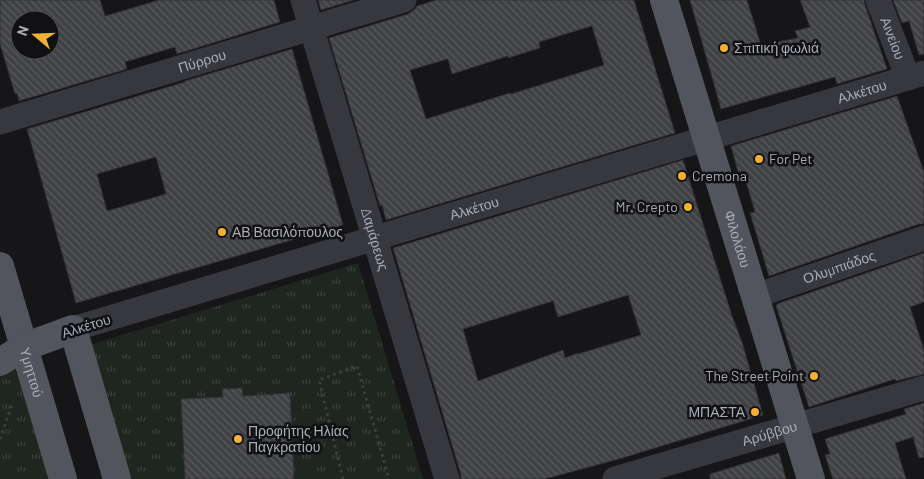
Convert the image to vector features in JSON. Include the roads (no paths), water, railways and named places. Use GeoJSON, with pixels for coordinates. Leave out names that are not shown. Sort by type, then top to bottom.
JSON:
{"type":"FeatureCollection","features":[{"type":"Feature","properties":{"kind":"main road","name":"Φιλολάου"},"geometry":{"type":"LineString","coordinates":[[664,0],[811,479]]}},
{"type":"Feature","properties":{"kind":"main road","name":"Υμηττού"},"geometry":{"type":"LineString","coordinates":[[0,266],[63,479]]}},
{"type":"Feature","properties":{"kind":"main road","name":"Αλκέτου"},"geometry":{"type":"LineString","coordinates":[[0,362],[24,346],[73,329]]}},
{"type":"Feature","properties":{"kind":"main road"},"geometry":{"type":"LineString","coordinates":[[73,329],[116,479]]}},
{"type":"Feature","properties":{"kind":"street","name":"Δαμάρεως"},"geometry":{"type":"LineString","coordinates":[[303,0],[447,479]]}},
{"type":"Feature","properties":{"kind":"street","name":"Πύρρου"},"geometry":{"type":"LineString","coordinates":[[0,122],[404,0]]}},
{"type":"Feature","properties":{"kind":"street","name":"Αινείου"},"geometry":{"type":"LineString","coordinates":[[878,0],[916,75]]}},
{"type":"Feature","properties":{"kind":"street","name":"Αλκέτου"},"geometry":{"type":"LineString","coordinates":[[73,329],[916,75]]}},
{"type":"Feature","properties":{"kind":"street","name":"Ολυμπιάδος"},"geometry":{"type":"LineString","coordinates":[[755,296],[924,238]]}},
{"type":"Feature","properties":{"kind":"street","name":"Αρύββου"},"geometry":{"type":"LineString","coordinates":[[615,479],[924,388]]}},
{"type":"Feature","properties":{"kind":"place","name":"Σπιτική φωλιά"},"geometry":{"type":"Point","coordinates":[724,48]}},
{"type":"Feature","properties":{"kind":"place","name":"For Pet"},"geometry":{"type":"Point","coordinates":[759,159]}},
{"type":"Feature","properties":{"kind":"place","name":"Cremona"},"geometry":{"type":"Point","coordinates":[682,176]}},
{"type":"Feature","properties":{"kind":"place","name":"Mr. Crepto"},"geometry":{"type":"Point","coordinates":[688,207]}},
{"type":"Feature","properties":{"kind":"place","name":"ΑΒ Βασιλόπουλος"},"geometry":{"type":"Point","coordinates":[222,232]}},
{"type":"Feature","properties":{"kind":"place","name":"The Street Point"},"geometry":{"type":"Point","coordinates":[814,376]}},
{"type":"Feature","properties":{"kind":"place","name":"ΜΠΑΣΤΑ"},"geometry":{"type":"Point","coordinates":[755,412]}},
{"type":"Feature","properties":{"kind":"place","name":"Προφήτης Ηλίας Παγκρατίου"},"geometry":{"type":"Point","coordinates":[238,439]}}]}
